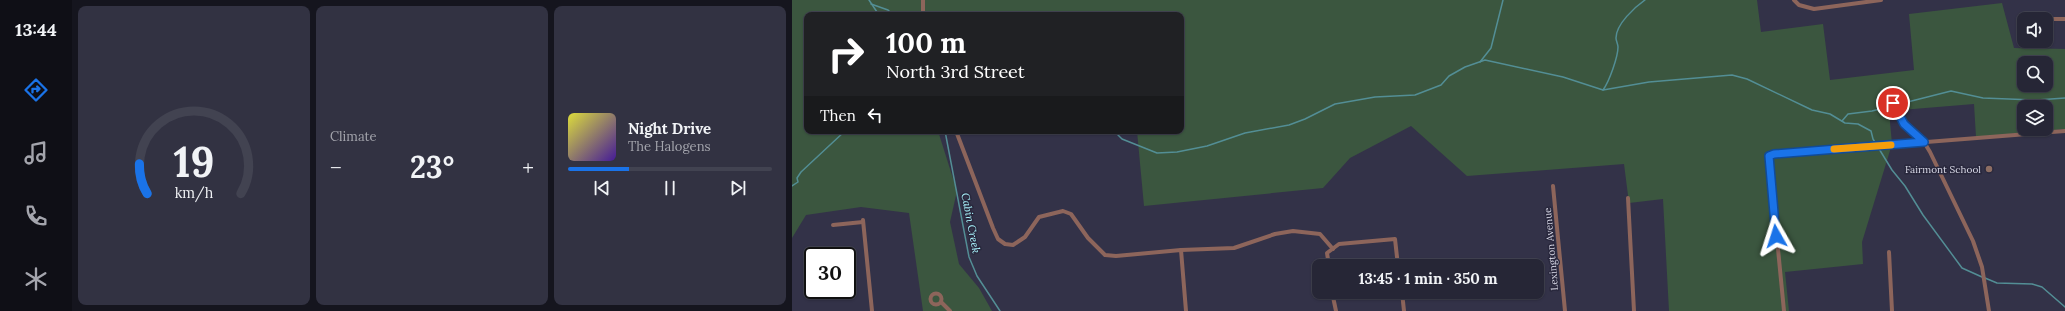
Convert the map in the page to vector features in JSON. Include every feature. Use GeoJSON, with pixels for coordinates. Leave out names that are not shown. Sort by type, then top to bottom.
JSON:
{"type":"FeatureCollection","features":[{"type":"Feature","properties":{"kind":"street"},"geometry":{"type":"LineString","coordinates":[[923,0],[923,12]]}},
{"type":"Feature","properties":{"kind":"street"},"geometry":{"type":"LineString","coordinates":[[1794,0],[1799,5],[1814,10],[1881,0]]}},
{"type":"Feature","properties":{"kind":"street"},"geometry":{"type":"LineString","coordinates":[[2053,20],[2065,19]]}},
{"type":"Feature","properties":{"kind":"street"},"geometry":{"type":"LineString","coordinates":[[1893,103],[1904,124],[1924,142],[1930,152],[1973,241],[1982,267],[1989,311]]}},
{"type":"Feature","properties":{"kind":"street"},"geometry":{"type":"LineString","coordinates":[[1784,311],[1769,156],[1774,154],[2065,131]]}},
{"type":"Feature","properties":{"kind":"street"},"geometry":{"type":"LineString","coordinates":[[957,134],[992,228],[998,238],[1005,244],[1013,245],[1020,242],[1039,217],[1063,211],[1070,214],[1088,238],[1105,255],[1116,256],[1181,250],[1244,247],[1275,234],[1293,231],[1320,234],[1333,249]]}},
{"type":"Feature","properties":{"kind":"street","name":"Lexington Avenue"},"geometry":{"type":"LineString","coordinates":[[1553,186],[1564,311]]}},
{"type":"Feature","properties":{"kind":"street"},"geometry":{"type":"LineString","coordinates":[[1628,198],[1634,311]]}},
{"type":"Feature","properties":{"kind":"street"},"geometry":{"type":"LineString","coordinates":[[833,225],[863,221],[872,311]]}},
{"type":"Feature","properties":{"kind":"street"},"geometry":{"type":"LineString","coordinates":[[1328,259],[1327,253],[1339,244],[1395,239],[1397,259]]}},
{"type":"Feature","properties":{"kind":"street"},"geometry":{"type":"LineString","coordinates":[[1181,250],[1186,311]]}},
{"type":"Feature","properties":{"kind":"street"},"geometry":{"type":"LineString","coordinates":[[1888,252],[1892,311]]}},
{"type":"Feature","properties":{"kind":"street"},"geometry":{"type":"LineString","coordinates":[[1333,299],[1336,311]]}},
{"type":"Feature","properties":{"kind":"street"},"geometry":{"type":"LineString","coordinates":[[1403,299],[1404,311]]}},
{"type":"Feature","properties":{"kind":"street"},"geometry":{"type":"LineString","coordinates":[[941,302],[950,311]]}},
{"type":"Feature","properties":{"kind":"green space"},"geometry":{"type":"Polygon","coordinates":[[[792,0],[1757,0],[1761,32],[1823,24],[1830,80],[1914,70],[1909,14],[2002,3],[2014,48],[2065,49],[2065,129],[2053,130],[2053,100],[2017,100],[2017,133],[1976,137],[1974,104],[1889,111],[1892,144],[1862,242],[1863,264],[1785,272],[1789,311],[1669,311],[1663,199],[1629,203],[1624,164],[1467,176],[1411,126],[1350,158],[1323,188],[1144,206],[1137,134],[1184,134],[1184,12],[804,12],[804,134],[939,134],[957,191],[950,222],[959,264],[979,288],[992,311],[923,311],[909,213],[861,207],[806,215],[792,238],[792,0]]]}},
{"type":"Feature","properties":{"kind":"waterway","name":"Cabin Creek"},"geometry":{"type":"LineString","coordinates":[[869,0],[877,12]]}},
{"type":"Feature","properties":{"kind":"waterway"},"geometry":{"type":"LineString","coordinates":[[1480,62],[1491,48],[1503,0]]}},
{"type":"Feature","properties":{"kind":"waterway"},"geometry":{"type":"LineString","coordinates":[[1603,90],[1615,63],[1618,47],[1616,38],[1619,27],[1631,11],[1645,0]]}},
{"type":"Feature","properties":{"kind":"waterway"},"geometry":{"type":"LineString","coordinates":[[871,4],[890,12]]}},
{"type":"Feature","properties":{"kind":"waterway"},"geometry":{"type":"LineString","coordinates":[[1117,134],[1122,139],[1157,153],[1177,152],[1207,146],[1245,133],[1289,125],[1335,104],[1375,97],[1415,95],[1441,85],[1449,76],[1465,67],[1485,60],[1563,77],[1603,90],[1649,82],[1732,75],[1747,79],[1812,110],[1830,114],[1845,123],[1858,124],[1871,131],[1873,139],[1892,170],[1905,186],[1923,215],[1962,268],[1982,277]]}},
{"type":"Feature","properties":{"kind":"waterway"},"geometry":{"type":"LineString","coordinates":[[1842,121],[1848,114],[1872,111],[1951,91],[1983,98],[2037,100],[2065,98]]}},
{"type":"Feature","properties":{"kind":"waterway"},"geometry":{"type":"LineString","coordinates":[[792,186],[798,182],[797,178],[801,172],[842,134]]}},
{"type":"Feature","properties":{"kind":"waterway","name":"Cabin Creek"},"geometry":{"type":"LineString","coordinates":[[946,134],[969,257],[977,276],[1000,311]]}},
{"type":"Feature","properties":{"kind":"waterway"},"geometry":{"type":"LineString","coordinates":[[1985,278],[1997,283],[2032,284],[2042,287],[2065,307]]}},
{"type":"Feature","properties":{"kind":"slow traffic"},"geometry":{"type":"LineString","coordinates":[[1834,149],[1891,145]]}},
{"type":"Feature","properties":{"kind":"place","name":"Fairmont School"},"geometry":{"type":"Point","coordinates":[1989,169]}},
{"type":"Feature","properties":{"kind":"route"},"geometry":{"type":"LineString","coordinates":[[1776,236],[1768,161],[1769,156],[1774,154],[1924,142],[1913,135],[1904,124],[1893,103]]}}]}
